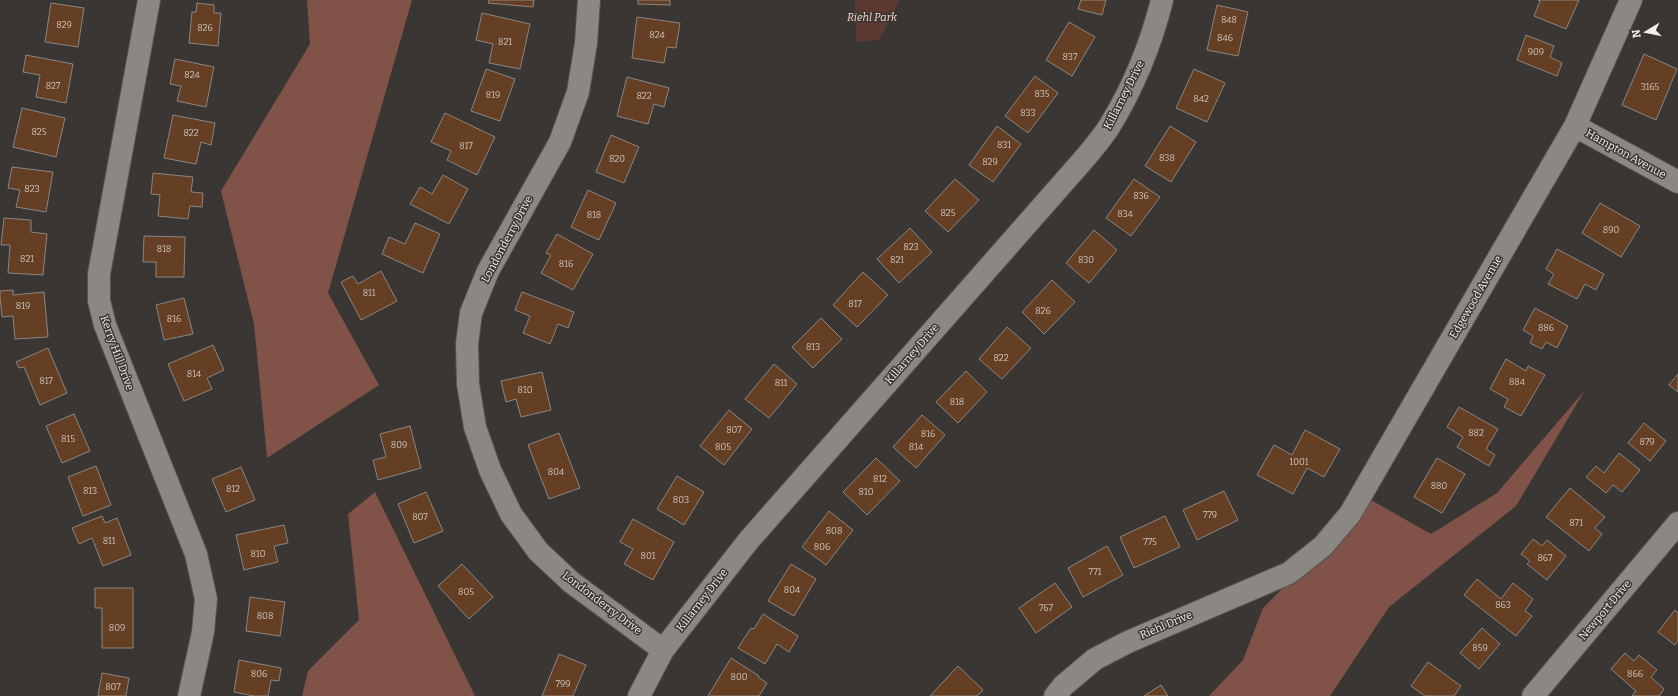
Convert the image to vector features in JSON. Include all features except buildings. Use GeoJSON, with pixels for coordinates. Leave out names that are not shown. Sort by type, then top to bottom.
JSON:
{"type":"FeatureCollection","features":[{"type":"Feature","properties":{"kind":"street","name":"Kerry Hill Drive"},"geometry":{"type":"LineString","coordinates":[[149,0],[99,274],[99,301],[105,325],[198,562],[206,599],[203,632],[188,696]]}},
{"type":"Feature","properties":{"kind":"street","name":"Londonderry Drive"},"geometry":{"type":"LineString","coordinates":[[589,0],[586,43],[578,92],[560,142],[488,271],[472,313],[467,344],[468,384],[475,427],[490,470],[511,514],[538,551],[571,582],[663,650]]}},
{"type":"Feature","properties":{"kind":"street","name":"Killarney Drive"},"geometry":{"type":"LineString","coordinates":[[639,696],[663,650],[749,540],[1084,158],[1109,127],[1141,64],[1154,31],[1162,0]]}},
{"type":"Feature","properties":{"kind":"street","name":"Edgewood Avenue"},"geometry":{"type":"LineString","coordinates":[[1289,573],[1323,546],[1350,514],[1575,126],[1631,0]]}},
{"type":"Feature","properties":{"kind":"street","name":"Hampton Avenue"},"geometry":{"type":"LineString","coordinates":[[1575,126],[1678,182]]}},
{"type":"Feature","properties":{"kind":"street","name":"Newport Drive"},"geometry":{"type":"LineString","coordinates":[[1533,696],[1678,523]]}},
{"type":"Feature","properties":{"kind":"street","name":"Riehl Drive"},"geometry":{"type":"LineString","coordinates":[[1055,696],[1063,686],[1095,659],[1128,642],[1289,573]]}},
{"type":"Feature","properties":{"kind":"green space","name":"Riehl Park"},"geometry":{"type":"Polygon","coordinates":[[[855,0],[900,0],[879,40],[856,42],[855,0]]]}},
{"type":"Feature","properties":{"kind":"shaded area"},"geometry":{"type":"Polygon","coordinates":[[[307,0],[412,0],[328,293],[379,385],[267,458],[254,324],[221,191],[310,44],[307,0]]]}},
{"type":"Feature","properties":{"kind":"shaded area"},"geometry":{"type":"Polygon","coordinates":[[[1585,390],[1516,506],[1389,607],[1330,696],[1209,696],[1243,660],[1263,608],[1371,500],[1431,534],[1497,493],[1585,390]]]}},
{"type":"Feature","properties":{"kind":"shaded area"},"geometry":{"type":"Polygon","coordinates":[[[375,492],[475,696],[302,696],[308,671],[359,620],[348,514],[375,492]]]}}]}
